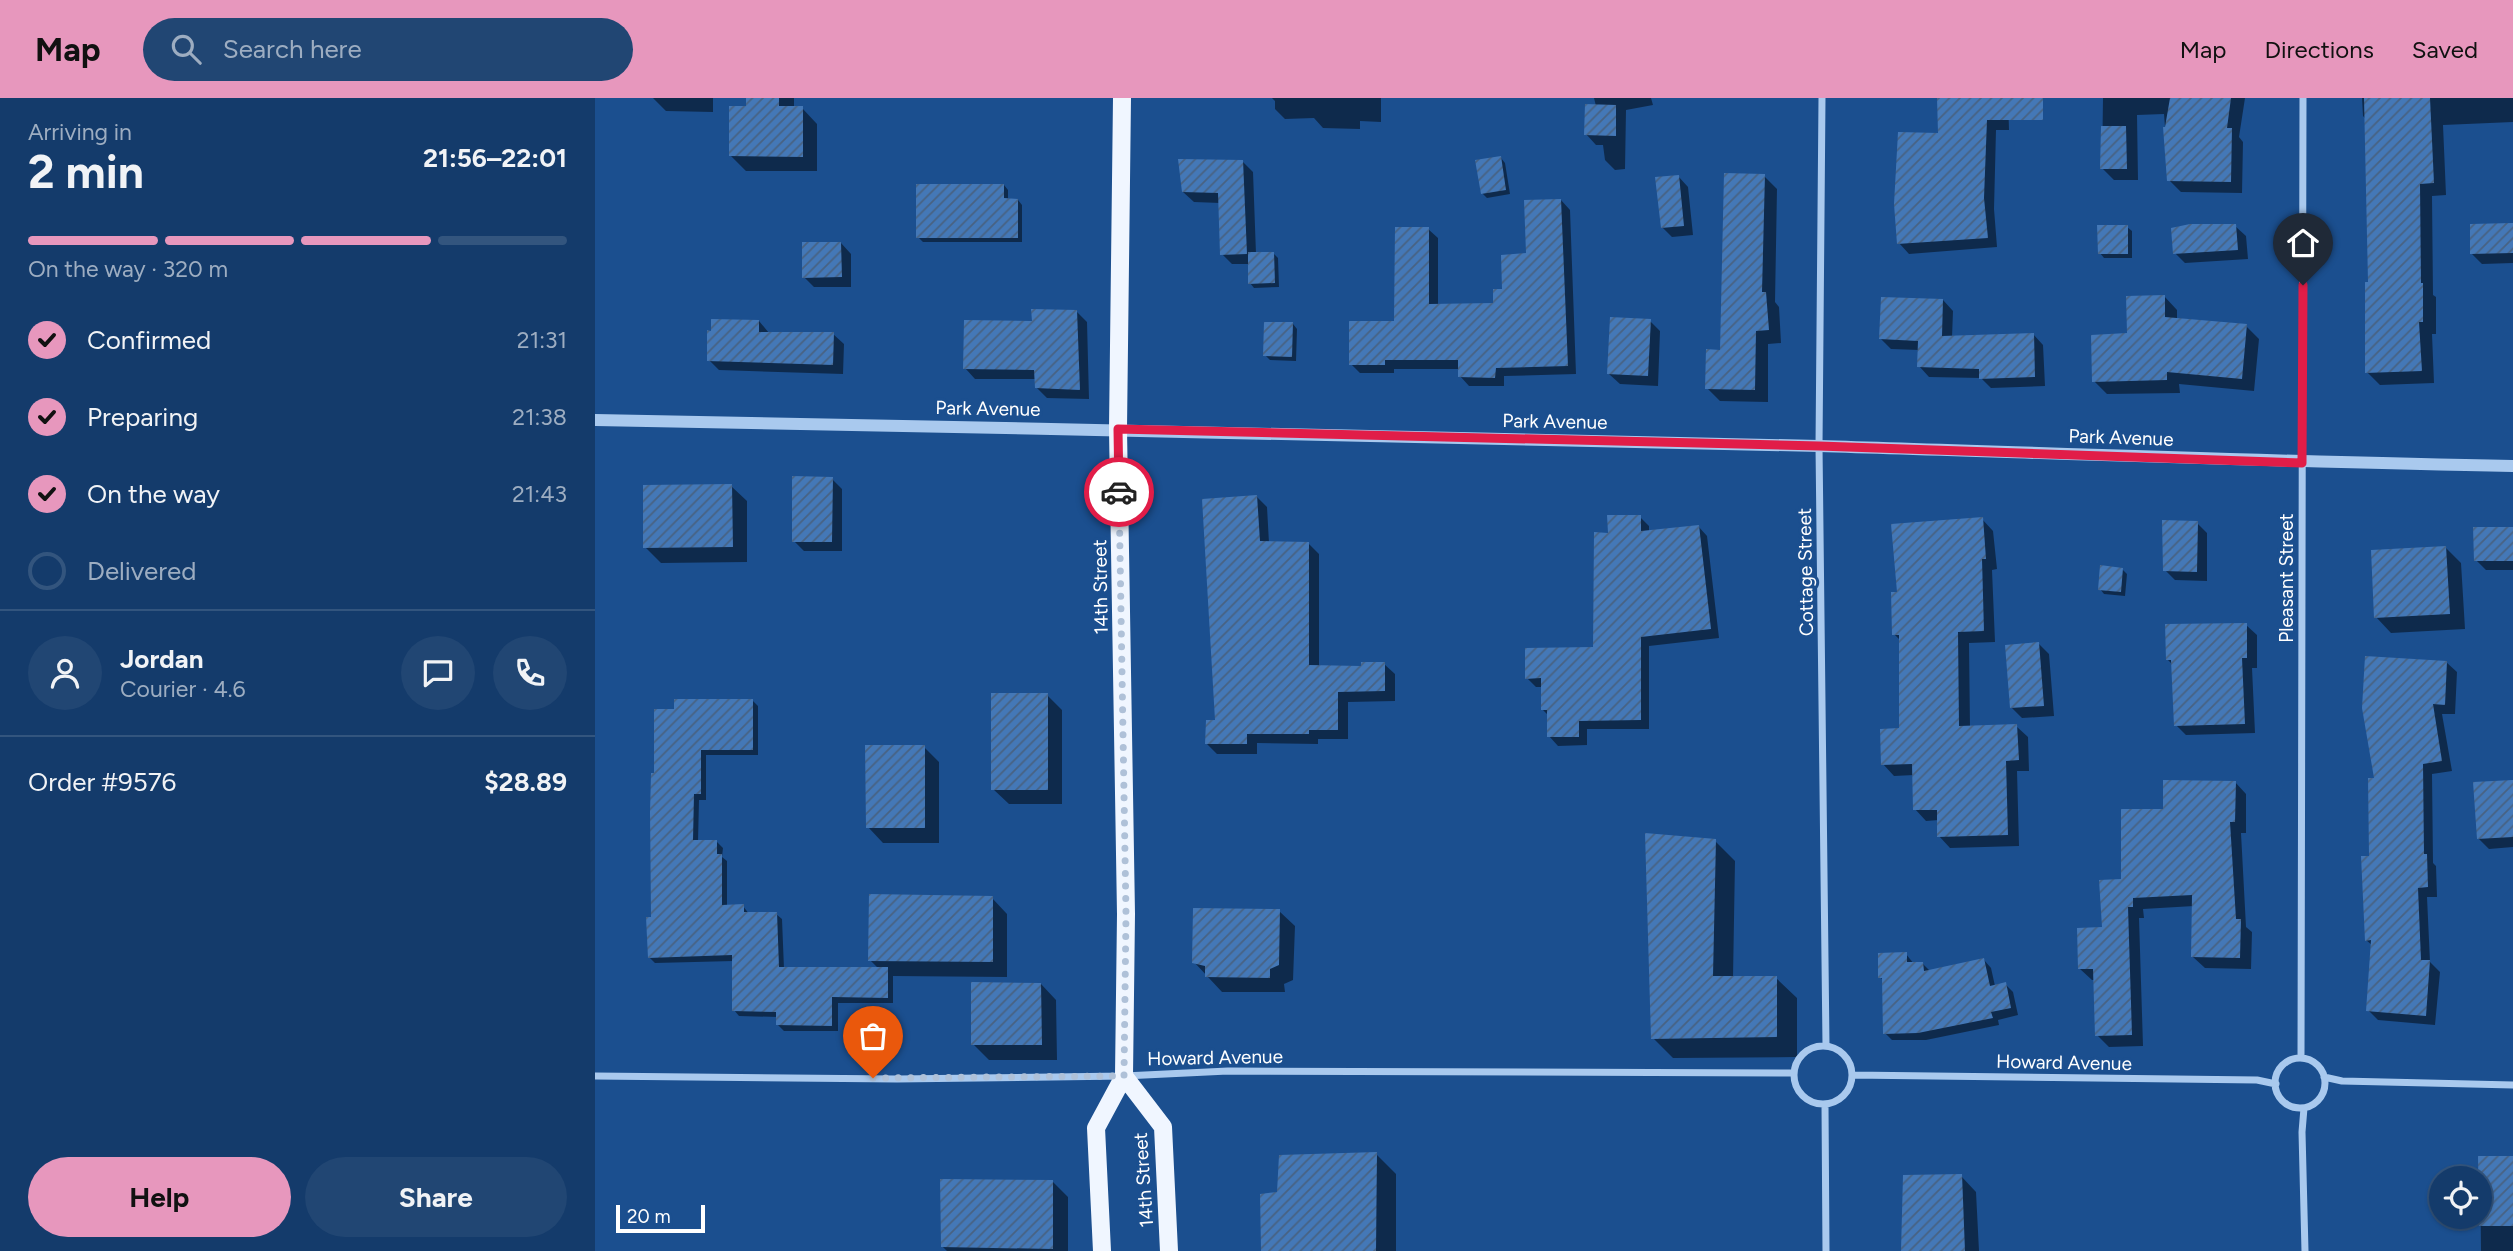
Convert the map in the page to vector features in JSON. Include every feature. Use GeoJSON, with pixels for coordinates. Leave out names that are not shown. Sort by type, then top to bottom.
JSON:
{"type":"FeatureCollection","features":[{"type":"Feature","properties":{"kind":"main road","name":"14th Street"},"geometry":{"type":"LineString","coordinates":[[1102,1251],[1096,1128],[1124,1076],[1126,914],[1118,429],[1122,98]]}},
{"type":"Feature","properties":{"kind":"main road","name":"14th Street"},"geometry":{"type":"LineString","coordinates":[[1124,1076],[1163,1127],[1169,1251]]}},
{"type":"Feature","properties":{"kind":"street","name":"Cottage Street"},"geometry":{"type":"LineString","coordinates":[[1822,98],[1819,446],[1826,1045]]}},
{"type":"Feature","properties":{"kind":"street","name":"Pleasant Street"},"geometry":{"type":"LineString","coordinates":[[2301,1058],[2303,98]]}},
{"type":"Feature","properties":{"kind":"street","name":"Park Avenue"},"geometry":{"type":"LineString","coordinates":[[595,420],[1118,429],[1819,446],[2302,463],[2513,466]]}},
{"type":"Feature","properties":{"kind":"street"},"geometry":{"type":"LineString","coordinates":[[1826,1045],[1843,1053],[1849,1060],[1852,1075],[1849,1089],[1843,1097],[1825,1105],[1815,1103],[1799,1091],[1794,1073],[1801,1056],[1808,1049],[1826,1045]]}},
{"type":"Feature","properties":{"kind":"street"},"geometry":{"type":"LineString","coordinates":[[2325,1077],[2323,1093],[2319,1100],[2304,1108],[2288,1105],[2281,1099],[2276,1084],[2280,1069],[2293,1059],[2301,1058],[2315,1063],[2325,1077],[2342,1081],[2513,1084]]}},
{"type":"Feature","properties":{"kind":"street","name":"Howard Avenue"},"geometry":{"type":"LineString","coordinates":[[595,1076],[897,1079],[1124,1076],[1228,1071],[1794,1073]]}},
{"type":"Feature","properties":{"kind":"street","name":"Howard Avenue"},"geometry":{"type":"LineString","coordinates":[[1852,1075],[2257,1080],[2276,1084]]}},
{"type":"Feature","properties":{"kind":"street"},"geometry":{"type":"LineString","coordinates":[[1825,1105],[1826,1251]]}},
{"type":"Feature","properties":{"kind":"street"},"geometry":{"type":"LineString","coordinates":[[2304,1108],[2302,1132],[2305,1251]]}},
{"type":"Feature","properties":{"kind":"building"},"geometry":{"type":"Polygon","coordinates":[[[746,98],[779,98],[779,106],[803,106],[803,157],[729,156],[729,106],[746,106],[746,98]]]}},
{"type":"Feature","properties":{"kind":"building"},"geometry":{"type":"Polygon","coordinates":[[[1937,98],[2043,98],[2043,120],[1987,120],[1984,198],[1988,238],[1897,244],[1894,204],[1898,132],[1938,133],[1937,98]]]}},
{"type":"Feature","properties":{"kind":"building"},"geometry":{"type":"Polygon","coordinates":[[[2170,98],[2231,98],[2227,128],[2232,128],[2231,182],[2167,181],[2163,127],[2170,98]]]}},
{"type":"Feature","properties":{"kind":"building"},"geometry":{"type":"Polygon","coordinates":[[[2364,98],[2430,98],[2434,183],[2420,184],[2423,322],[2419,322],[2422,371],[2365,373],[2365,282],[2368,282],[2364,98]]]}},
{"type":"Feature","properties":{"kind":"building"},"geometry":{"type":"Polygon","coordinates":[[[1585,104],[1616,105],[1616,136],[1584,135],[1585,104]]]}},
{"type":"Feature","properties":{"kind":"building"},"geometry":{"type":"Polygon","coordinates":[[[2101,126],[2126,126],[2127,169],[2100,169],[2101,126]]]}},
{"type":"Feature","properties":{"kind":"building"},"geometry":{"type":"Polygon","coordinates":[[[1501,156],[1506,190],[1481,194],[1475,160],[1501,156]]]}},
{"type":"Feature","properties":{"kind":"building"},"geometry":{"type":"Polygon","coordinates":[[[1178,159],[1243,160],[1247,254],[1220,255],[1218,193],[1182,192],[1178,159]]]}},
{"type":"Feature","properties":{"kind":"building"},"geometry":{"type":"Polygon","coordinates":[[[1724,173],[1765,174],[1762,292],[1766,292],[1769,330],[1756,331],[1755,390],[1705,389],[1706,349],[1720,350],[1724,173]]]}},
{"type":"Feature","properties":{"kind":"building"},"geometry":{"type":"Polygon","coordinates":[[[1679,175],[1684,226],[1661,228],[1655,177],[1679,175]]]}},
{"type":"Feature","properties":{"kind":"building"},"geometry":{"type":"Polygon","coordinates":[[[916,184],[1004,184],[1004,198],[1018,199],[1018,238],[916,238],[916,184]]]}},
{"type":"Feature","properties":{"kind":"building"},"geometry":{"type":"Polygon","coordinates":[[[1561,199],[1568,366],[1496,368],[1495,378],[1458,377],[1458,360],[1385,360],[1385,365],[1349,365],[1349,321],[1394,321],[1395,227],[1429,227],[1429,304],[1493,303],[1493,289],[1502,289],[1501,255],[1526,253],[1524,200],[1561,199]]]}},
{"type":"Feature","properties":{"kind":"building"},"geometry":{"type":"Polygon","coordinates":[[[2513,223],[2513,253],[2470,254],[2470,224],[2513,223]]]}},
{"type":"Feature","properties":{"kind":"building"},"geometry":{"type":"Polygon","coordinates":[[[2190,224],[2236,224],[2238,250],[2173,254],[2171,228],[2190,224]]]}},
{"type":"Feature","properties":{"kind":"building"},"geometry":{"type":"Polygon","coordinates":[[[2097,225],[2128,225],[2128,254],[2098,254],[2097,225]]]}},
{"type":"Feature","properties":{"kind":"building"},"geometry":{"type":"Polygon","coordinates":[[[802,242],[841,242],[842,277],[802,278],[802,242]]]}},
{"type":"Feature","properties":{"kind":"building"},"geometry":{"type":"Polygon","coordinates":[[[1248,252],[1274,252],[1275,283],[1248,284],[1248,252]]]}},
{"type":"Feature","properties":{"kind":"building"},"geometry":{"type":"Polygon","coordinates":[[[2165,295],[2165,317],[2247,324],[2242,379],[2167,372],[2167,380],[2092,382],[2091,335],[2127,333],[2126,296],[2165,295]]]}},
{"type":"Feature","properties":{"kind":"building"},"geometry":{"type":"Polygon","coordinates":[[[1881,297],[1943,299],[1942,336],[2034,333],[2035,377],[1979,379],[1979,369],[1917,367],[1918,341],[1879,339],[1881,297]]]}},
{"type":"Feature","properties":{"kind":"building"},"geometry":{"type":"Polygon","coordinates":[[[1031,309],[1077,310],[1080,390],[1035,388],[1034,370],[963,369],[964,320],[1032,321],[1031,309]]]}},
{"type":"Feature","properties":{"kind":"building"},"geometry":{"type":"Polygon","coordinates":[[[1610,317],[1651,319],[1648,376],[1607,374],[1610,317]]]}},
{"type":"Feature","properties":{"kind":"building"},"geometry":{"type":"Polygon","coordinates":[[[711,319],[759,320],[759,332],[834,332],[833,365],[707,361],[707,330],[711,331],[711,319]]]}},
{"type":"Feature","properties":{"kind":"building"},"geometry":{"type":"Polygon","coordinates":[[[1264,322],[1293,322],[1292,357],[1263,356],[1264,322]]]}},
{"type":"Feature","properties":{"kind":"building"},"geometry":{"type":"Polygon","coordinates":[[[792,476],[833,477],[832,542],[792,542],[792,476]]]}},
{"type":"Feature","properties":{"kind":"building"},"geometry":{"type":"Polygon","coordinates":[[[732,484],[733,547],[643,548],[643,485],[732,484]]]}},
{"type":"Feature","properties":{"kind":"building"},"geometry":{"type":"Polygon","coordinates":[[[1257,495],[1260,541],[1309,542],[1309,665],[1361,666],[1361,662],[1385,662],[1385,691],[1338,692],[1338,730],[1309,730],[1309,734],[1247,734],[1247,744],[1205,744],[1206,720],[1215,720],[1202,499],[1257,495]]]}},
{"type":"Feature","properties":{"kind":"building"},"geometry":{"type":"Polygon","coordinates":[[[1607,515],[1641,515],[1641,531],[1699,525],[1711,629],[1641,637],[1641,720],[1579,721],[1579,737],[1547,737],[1547,710],[1541,710],[1541,678],[1525,679],[1525,648],[1593,647],[1594,532],[1608,533],[1607,515]]]}},
{"type":"Feature","properties":{"kind":"building"},"geometry":{"type":"Polygon","coordinates":[[[1983,517],[1986,559],[1982,559],[1984,631],[1958,632],[1959,726],[2017,724],[2019,760],[2006,761],[2008,835],[1937,837],[1937,810],[1913,810],[1912,764],[1881,765],[1880,729],[1899,728],[1899,635],[1892,635],[1891,592],[1897,592],[1891,524],[1983,517]]]}},
{"type":"Feature","properties":{"kind":"building"},"geometry":{"type":"Polygon","coordinates":[[[2162,520],[2198,521],[2197,572],[2163,571],[2162,520]]]}},
{"type":"Feature","properties":{"kind":"building"},"geometry":{"type":"Polygon","coordinates":[[[2473,527],[2513,527],[2513,561],[2474,561],[2473,527]]]}},
{"type":"Feature","properties":{"kind":"building"},"geometry":{"type":"Polygon","coordinates":[[[2446,546],[2450,614],[2374,618],[2371,550],[2446,546]]]}},
{"type":"Feature","properties":{"kind":"building"},"geometry":{"type":"Polygon","coordinates":[[[2100,565],[2123,568],[2121,592],[2098,590],[2100,565]]]}},
{"type":"Feature","properties":{"kind":"building"},"geometry":{"type":"Polygon","coordinates":[[[2247,623],[2247,658],[2242,658],[2245,724],[2174,726],[2171,660],[2166,660],[2165,624],[2247,623]]]}},
{"type":"Feature","properties":{"kind":"building"},"geometry":{"type":"Polygon","coordinates":[[[2039,642],[2044,706],[2010,708],[2005,645],[2039,642]]]}},
{"type":"Feature","properties":{"kind":"building"},"geometry":{"type":"Polygon","coordinates":[[[2365,656],[2447,661],[2445,705],[2433,704],[2442,761],[2423,764],[2424,854],[2427,854],[2428,887],[2418,888],[2421,960],[2430,960],[2426,1016],[2366,1011],[2371,940],[2365,941],[2361,856],[2369,856],[2368,778],[2374,778],[2362,708],[2365,656]]]}},
{"type":"Feature","properties":{"kind":"building"},"geometry":{"type":"Polygon","coordinates":[[[991,693],[1048,693],[1048,790],[991,790],[991,693]]]}},
{"type":"Feature","properties":{"kind":"building"},"geometry":{"type":"Polygon","coordinates":[[[674,699],[753,699],[753,750],[701,750],[701,794],[694,794],[693,840],[717,840],[717,854],[722,854],[722,905],[744,904],[744,912],[777,912],[779,967],[888,967],[888,998],[832,997],[832,1026],[776,1025],[776,1012],[732,1011],[732,955],[648,958],[646,917],[651,917],[650,812],[651,773],[654,773],[654,709],[674,709],[674,699]]]}},
{"type":"Feature","properties":{"kind":"building"},"geometry":{"type":"Polygon","coordinates":[[[865,745],[925,745],[925,828],[866,828],[865,745]]]}},
{"type":"Feature","properties":{"kind":"building"},"geometry":{"type":"Polygon","coordinates":[[[2163,780],[2236,781],[2235,822],[2230,822],[2236,919],[2241,919],[2240,958],[2191,957],[2192,895],[2133,898],[2133,907],[2128,907],[2132,1035],[2095,1036],[2093,969],[2078,969],[2077,928],[2102,927],[2099,880],[2121,879],[2121,809],[2163,809],[2163,780]]]}},
{"type":"Feature","properties":{"kind":"building"},"geometry":{"type":"Polygon","coordinates":[[[2513,780],[2513,837],[2477,839],[2473,782],[2513,780]]]}},
{"type":"Feature","properties":{"kind":"building"},"geometry":{"type":"Polygon","coordinates":[[[1645,833],[1716,839],[1713,976],[1777,976],[1777,1037],[1651,1039],[1645,833]]]}},
{"type":"Feature","properties":{"kind":"building"},"geometry":{"type":"Polygon","coordinates":[[[869,894],[993,896],[993,962],[868,961],[869,894]]]}},
{"type":"Feature","properties":{"kind":"building"},"geometry":{"type":"Polygon","coordinates":[[[1193,908],[1280,909],[1279,965],[1270,969],[1270,978],[1205,977],[1205,966],[1192,963],[1193,908]]]}},
{"type":"Feature","properties":{"kind":"building"},"geometry":{"type":"Polygon","coordinates":[[[1907,952],[1907,962],[1923,962],[1924,971],[1984,958],[1990,986],[2006,982],[2011,1008],[1991,1012],[1993,1018],[1918,1033],[1883,1034],[1882,978],[1878,978],[1878,953],[1907,952]]]}},
{"type":"Feature","properties":{"kind":"building"},"geometry":{"type":"Polygon","coordinates":[[[971,982],[1041,983],[1042,1045],[971,1045],[971,982]]]}},
{"type":"Feature","properties":{"kind":"building"},"geometry":{"type":"Polygon","coordinates":[[[1377,1152],[1376,1251],[1261,1251],[1260,1194],[1277,1192],[1279,1155],[1377,1152]]]}},
{"type":"Feature","properties":{"kind":"building"},"geometry":{"type":"Polygon","coordinates":[[[2478,1156],[2513,1156],[2513,1226],[2492,1226],[2492,1166],[2478,1166],[2478,1156]]]}},
{"type":"Feature","properties":{"kind":"building"},"geometry":{"type":"Polygon","coordinates":[[[1962,1174],[1965,1251],[1901,1251],[1903,1175],[1962,1174]]]}},
{"type":"Feature","properties":{"kind":"building"},"geometry":{"type":"Polygon","coordinates":[[[940,1179],[1053,1180],[1053,1249],[941,1247],[940,1179]]]}},
{"type":"Feature","properties":{"kind":"way so far"},"geometry":{"type":"LineString","coordinates":[[873,1078],[1124,1076],[1126,914],[1119,492]]}},
{"type":"Feature","properties":{"kind":"route"},"geometry":{"type":"LineString","coordinates":[[1119,492],[1118,429],[1819,446],[2302,463],[2303,285]]}}]}
